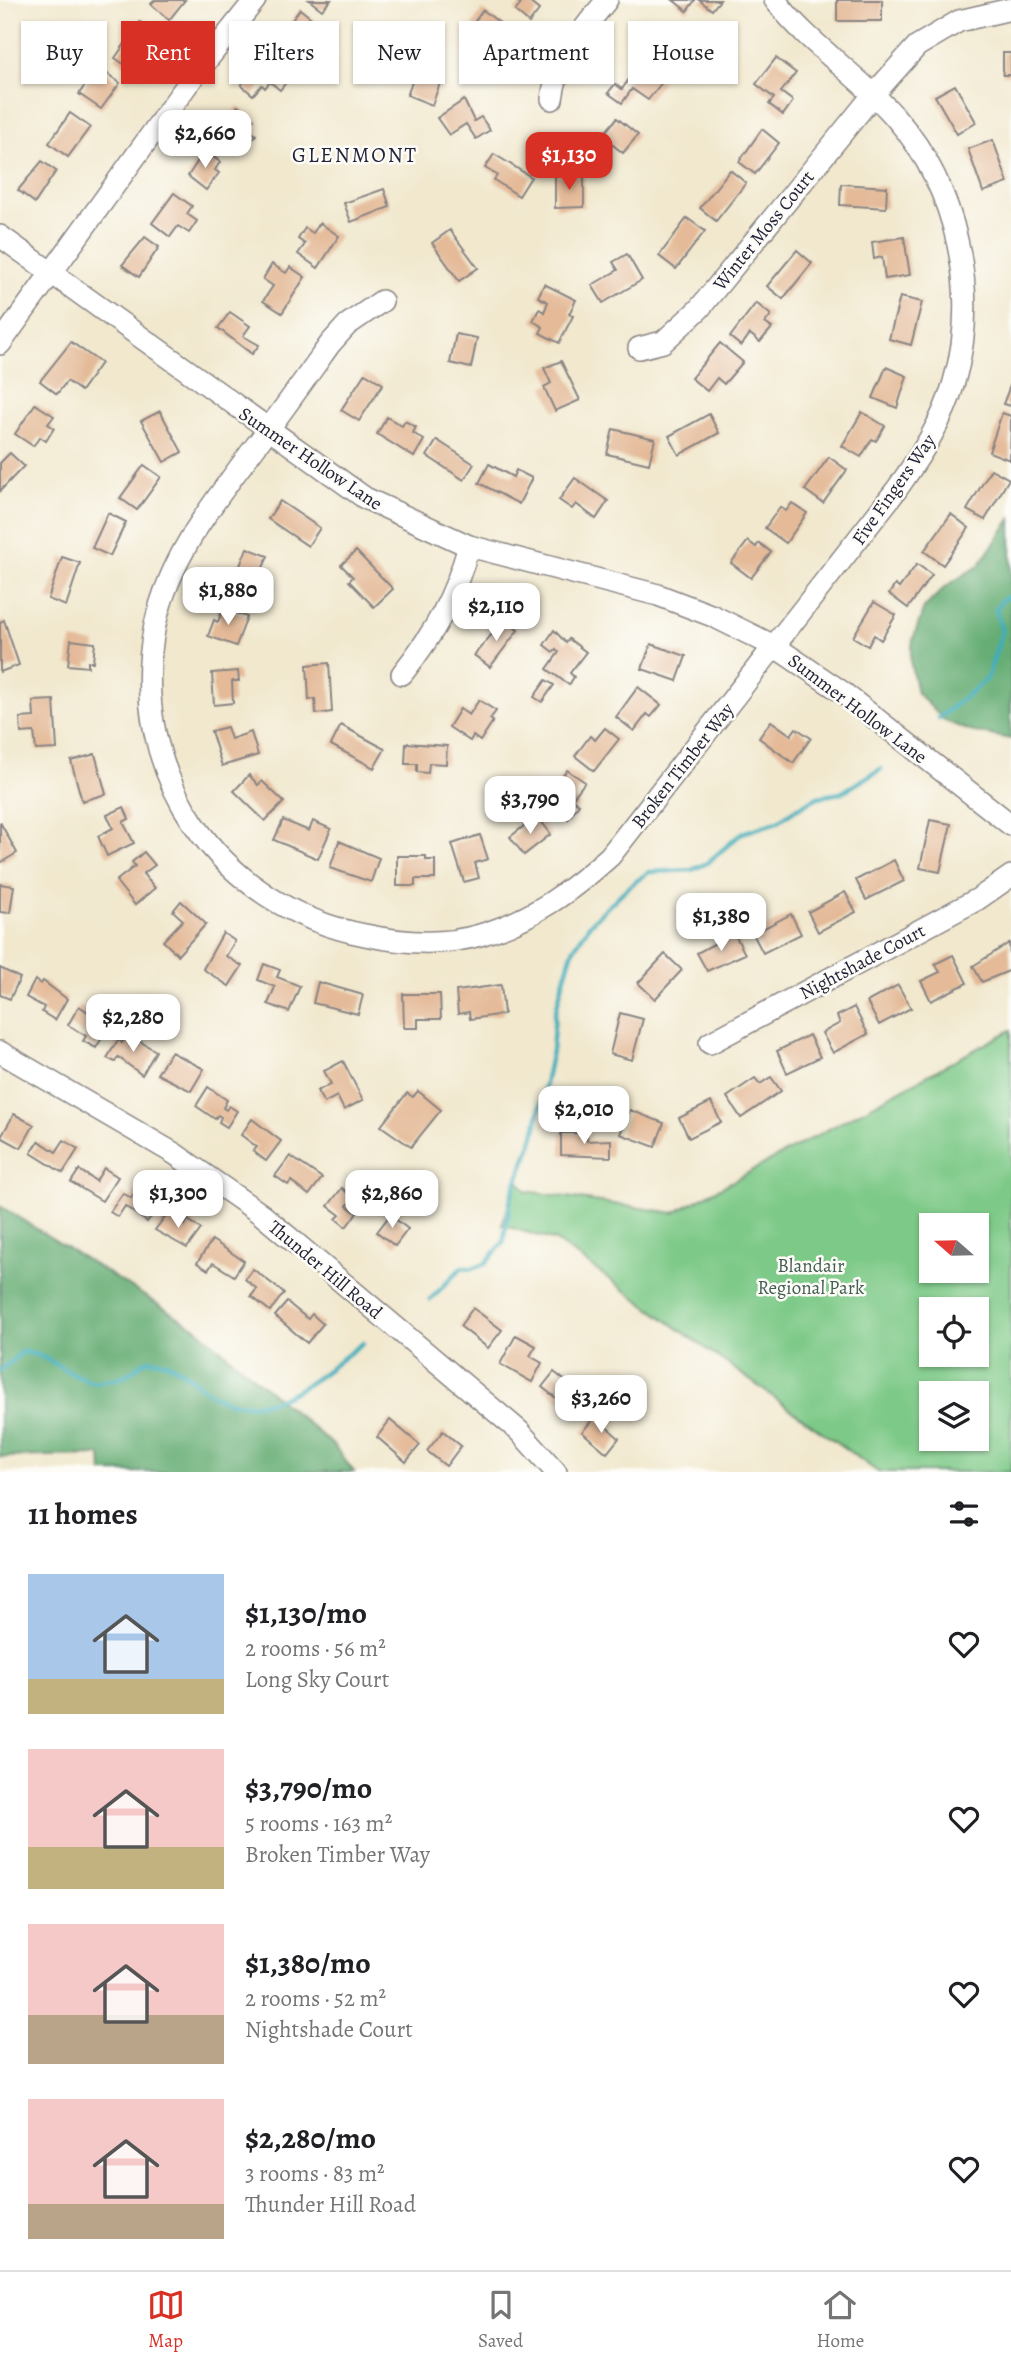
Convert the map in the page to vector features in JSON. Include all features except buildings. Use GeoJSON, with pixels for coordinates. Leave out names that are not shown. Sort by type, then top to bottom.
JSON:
{"type":"FeatureCollection","features":[{"type":"Feature","properties":{"kind":"street"},"geometry":{"type":"LineString","coordinates":[[0,344],[187,85],[255,0]]}},
{"type":"Feature","properties":{"kind":"street"},"geometry":{"type":"LineString","coordinates":[[552,99],[562,58],[607,0]]}},
{"type":"Feature","properties":{"kind":"street","name":"Five Fingers Way"},"geometry":{"type":"LineString","coordinates":[[774,646],[918,460],[941,416],[955,381],[965,297],[961,254],[949,209],[934,175],[916,145],[874,94],[821,51],[775,0]]}},
{"type":"Feature","properties":{"kind":"street","name":"Winter Moss Court"},"geometry":{"type":"LineString","coordinates":[[639,348],[663,342],[699,309],[874,94],[917,46],[959,21],[1011,9]]}},
{"type":"Feature","properties":{"kind":"street","name":"Summer Hollow Lane"},"geometry":{"type":"LineString","coordinates":[[0,236],[365,498],[469,546],[658,595],[713,616],[774,646],[842,692],[1011,825]]}},
{"type":"Feature","properties":{"kind":"street","name":"Broken Timber Way"},"geometry":{"type":"LineString","coordinates":[[382,301],[347,325],[330,344],[200,521],[172,571],[155,627],[150,687],[153,726],[164,766],[192,821],[235,872],[260,893],[290,911],[348,932],[418,942],[477,936],[524,919],[559,900],[610,856],[774,646]]}},
{"type":"Feature","properties":{"kind":"street"},"geometry":{"type":"LineString","coordinates":[[402,674],[442,619],[456,592],[469,546]]}},
{"type":"Feature","properties":{"kind":"street","name":"Nightshade Court"},"geometry":{"type":"LineString","coordinates":[[710,1043],[978,899],[1011,876]]}},
{"type":"Feature","properties":{"kind":"street","name":"Thunder Hill Road"},"geometry":{"type":"LineString","coordinates":[[0,1052],[175,1154],[261,1214],[519,1431],[556,1472]]}},
{"type":"Feature","properties":{"kind":"green space"},"geometry":{"type":"Polygon","coordinates":[[[1011,519],[1011,739],[970,731],[945,721],[917,693],[910,660],[913,639],[924,608],[945,587],[979,565],[1011,519]]]}},
{"type":"Feature","properties":{"kind":"green space","name":"Blandair Regional Park"},"geometry":{"type":"Polygon","coordinates":[[[1011,1030],[1011,1472],[878,1472],[556,1241],[502,1225],[517,1179],[526,1191],[674,1213],[1011,1030]]]}},
{"type":"Feature","properties":{"kind":"green space"},"geometry":{"type":"Polygon","coordinates":[[[0,1206],[196,1328],[334,1446],[354,1472],[102,1472],[101,1455],[0,1457],[0,1206]]]}},
{"type":"Feature","properties":{"kind":"waterway"},"geometry":{"type":"LineString","coordinates":[[939,718],[987,679],[1002,632],[996,610],[1002,600],[1011,596]]}},
{"type":"Feature","properties":{"kind":"waterway"},"geometry":{"type":"LineString","coordinates":[[430,1300],[462,1267],[472,1269],[485,1264],[503,1243],[511,1197],[534,1136],[562,986],[573,950],[590,924],[627,888],[649,872],[692,870],[707,863],[742,833],[777,822],[818,797],[841,793],[881,769]]}},
{"type":"Feature","properties":{"kind":"waterway"},"geometry":{"type":"LineString","coordinates":[[0,1371],[22,1352],[41,1356],[91,1381],[124,1376],[143,1362],[155,1360],[174,1366],[215,1396],[236,1403],[256,1404],[295,1392],[363,1343]]}},
{"type":"Feature","properties":{"kind":"district","name":"GLENMONT"},"geometry":{"type":"Point","coordinates":[355,155]}}]}
